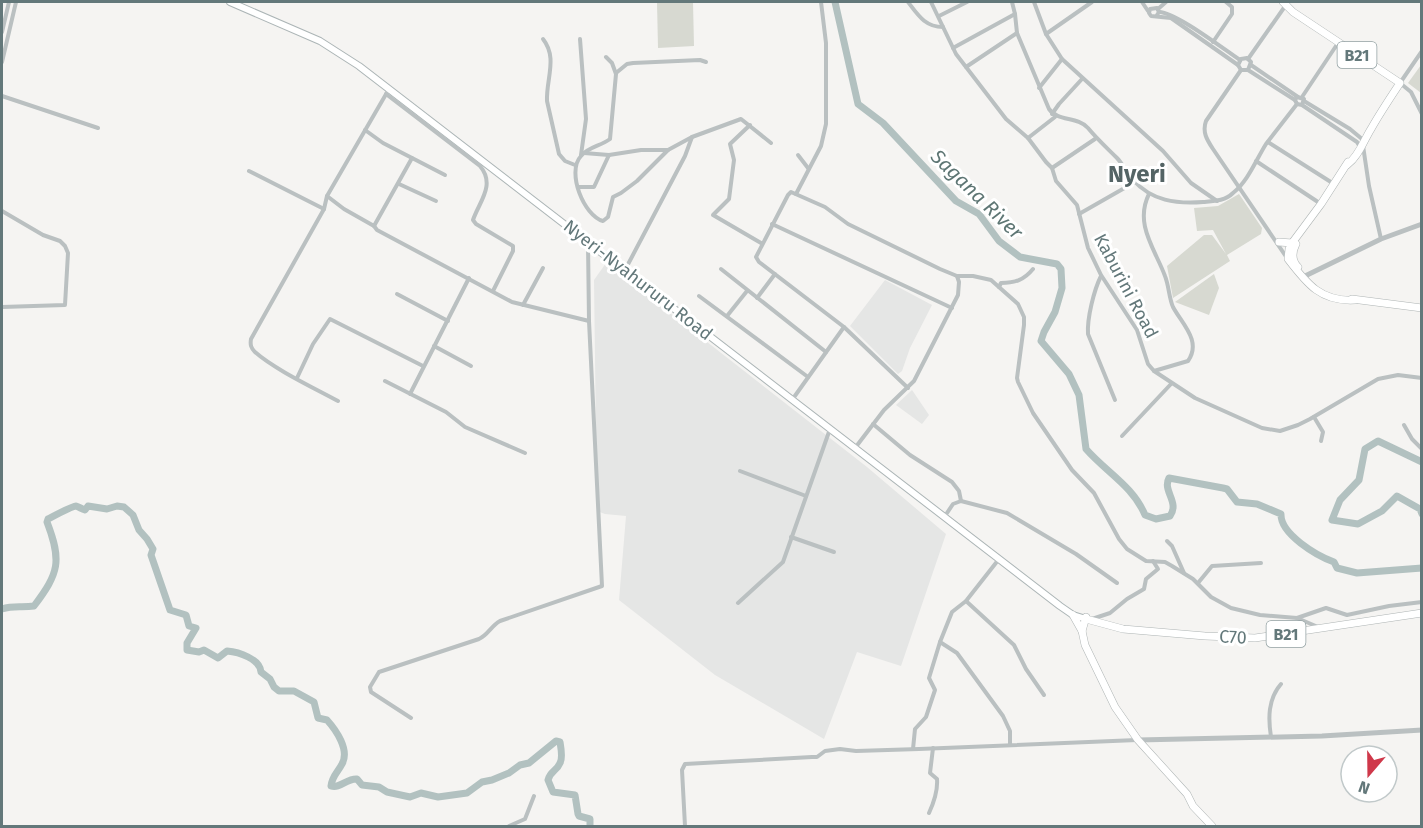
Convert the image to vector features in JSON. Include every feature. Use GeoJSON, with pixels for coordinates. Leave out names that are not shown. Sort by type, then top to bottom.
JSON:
{"type":"FeatureCollection","features":[{"type":"Feature","properties":{"kind":"highway","name":"B21"},"geometry":{"type":"LineString","coordinates":[[1285,3],[1338,43],[1400,83]]}},
{"type":"Feature","properties":{"kind":"highway"},"geometry":{"type":"LineString","coordinates":[[1400,83],[1363,143],[1292,243],[1288,257],[1306,278],[1327,293],[1355,300],[1422,308]]}},
{"type":"Feature","properties":{"kind":"highway"},"geometry":{"type":"LineString","coordinates":[[1302,231],[1293,250],[1295,264],[1306,278]]}},
{"type":"Feature","properties":{"kind":"highway"},"geometry":{"type":"LineString","coordinates":[[1279,242],[1292,243]]}},
{"type":"Feature","properties":{"kind":"highway","name":"C70"},"geometry":{"type":"LineString","coordinates":[[1090,619],[1123,629],[1255,638],[1422,613]]}},
{"type":"Feature","properties":{"kind":"highway"},"geometry":{"type":"LineString","coordinates":[[1073,615],[1084,630],[1090,653],[1115,707],[1138,740],[1187,794],[1193,806],[1212,826]]}},
{"type":"Feature","properties":{"kind":"highway"},"geometry":{"type":"LineString","coordinates":[[1084,630],[1090,625],[1090,619]]}},
{"type":"Feature","properties":{"kind":"main road","name":"Nyeri-Nyahururu Road"},"geometry":{"type":"LineString","coordinates":[[230,2],[325,45],[625,270],[1073,615],[1090,619]]}},
{"type":"Feature","properties":{"kind":"main road","name":"Nyeri-Nyahururu Road"},"geometry":{"type":"LineString","coordinates":[[1032,583],[1072,611],[1090,619]]}},
{"type":"Feature","properties":{"kind":"street"},"geometry":{"type":"LineString","coordinates":[[2,32],[9,2]]}},
{"type":"Feature","properties":{"kind":"street"},"geometry":{"type":"LineString","coordinates":[[2,62],[16,2]]}},
{"type":"Feature","properties":{"kind":"street"},"geometry":{"type":"LineString","coordinates":[[796,194],[821,146],[827,118],[825,43],[821,2]]}},
{"type":"Feature","properties":{"kind":"street"},"geometry":{"type":"LineString","coordinates":[[908,2],[925,22],[932,26],[943,27]]}},
{"type":"Feature","properties":{"kind":"street","name":"Kaburini Road"},"geometry":{"type":"LineString","coordinates":[[931,2],[953,48],[966,67],[1006,119],[1028,138],[1052,168],[1056,181],[1077,205],[1083,236],[1101,275],[1137,330],[1148,364],[1154,371],[1195,398],[1271,430],[1288,429],[1314,417],[1378,379],[1398,375],[1422,378]]}},
{"type":"Feature","properties":{"kind":"street"},"geometry":{"type":"LineString","coordinates":[[939,16],[967,2]]}},
{"type":"Feature","properties":{"kind":"street"},"geometry":{"type":"LineString","coordinates":[[1012,2],[1017,33],[1039,88],[1054,116],[1077,121],[1086,126],[1095,139],[1118,159],[1135,182],[1149,194],[1174,202],[1217,201],[1229,196],[1239,187],[1338,43]]}},
{"type":"Feature","properties":{"kind":"street"},"geometry":{"type":"LineString","coordinates":[[1034,2],[1046,34],[1062,59],[1163,151],[1191,183],[1217,201]]}},
{"type":"Feature","properties":{"kind":"street"},"geometry":{"type":"LineString","coordinates":[[1046,34],[1090,2]]}},
{"type":"Feature","properties":{"kind":"street"},"geometry":{"type":"LineString","coordinates":[[1142,2],[1151,16],[1166,2]]}},
{"type":"Feature","properties":{"kind":"street"},"geometry":{"type":"LineString","coordinates":[[1151,2],[1157,11],[1175,20],[1239,62]]}},
{"type":"Feature","properties":{"kind":"street"},"geometry":{"type":"LineString","coordinates":[[1213,42],[1232,14],[1232,7],[1226,2]]}},
{"type":"Feature","properties":{"kind":"street"},"geometry":{"type":"LineString","coordinates":[[1285,3],[1248,59],[1250,68],[1363,143],[1381,239]]}},
{"type":"Feature","properties":{"kind":"street"},"geometry":{"type":"LineString","coordinates":[[1149,11],[1174,16],[1239,62],[1241,70]]}},
{"type":"Feature","properties":{"kind":"street"},"geometry":{"type":"LineString","coordinates":[[953,48],[1015,14]]}},
{"type":"Feature","properties":{"kind":"street"},"geometry":{"type":"LineString","coordinates":[[966,67],[1017,33]]}},
{"type":"Feature","properties":{"kind":"street"},"geometry":{"type":"LineString","coordinates":[[543,39],[550,47],[552,68],[546,93],[559,154],[565,161],[576,165]]}},
{"type":"Feature","properties":{"kind":"street"},"geometry":{"type":"LineString","coordinates":[[580,39],[586,119],[582,155],[576,165],[574,177],[582,198],[591,213],[599,220],[603,221],[608,217],[613,197],[637,181],[668,150],[692,137],[741,119],[771,143]]}},
{"type":"Feature","properties":{"kind":"street"},"geometry":{"type":"LineString","coordinates":[[1422,51],[1400,83],[1411,92],[1422,114]]}},
{"type":"Feature","properties":{"kind":"street"},"geometry":{"type":"LineString","coordinates":[[582,155],[610,139],[616,74],[612,63],[606,57]]}},
{"type":"Feature","properties":{"kind":"street"},"geometry":{"type":"LineString","coordinates":[[1239,62],[1243,58],[1248,59]]}},
{"type":"Feature","properties":{"kind":"street"},"geometry":{"type":"LineString","coordinates":[[1039,88],[1062,59]]}},
{"type":"Feature","properties":{"kind":"street"},"geometry":{"type":"LineString","coordinates":[[616,74],[627,64],[700,60],[706,62]]}},
{"type":"Feature","properties":{"kind":"street"},"geometry":{"type":"LineString","coordinates":[[1250,68],[1241,70],[1204,127],[1208,141],[1288,257]]}},
{"type":"Feature","properties":{"kind":"street"},"geometry":{"type":"LineString","coordinates":[[1028,138],[1054,116],[1059,104],[1082,79]]}},
{"type":"Feature","properties":{"kind":"street"},"geometry":{"type":"LineString","coordinates":[[338,401],[253,351],[250,345],[251,339],[324,209],[327,196],[387,91],[485,172],[488,183],[486,192],[473,220],[513,246],[493,291]]}},
{"type":"Feature","properties":{"kind":"street"},"geometry":{"type":"LineString","coordinates":[[2,96],[98,128]]}},
{"type":"Feature","properties":{"kind":"street"},"geometry":{"type":"LineString","coordinates":[[750,125],[730,144],[734,160],[729,199],[713,215],[761,243]]}},
{"type":"Feature","properties":{"kind":"street"},"geometry":{"type":"LineString","coordinates":[[365,130],[412,158],[445,174]]}},
{"type":"Feature","properties":{"kind":"street"},"geometry":{"type":"LineString","coordinates":[[625,270],[685,156],[692,137]]}},
{"type":"Feature","properties":{"kind":"street"},"geometry":{"type":"LineString","coordinates":[[1052,168],[1095,139]]}},
{"type":"Feature","properties":{"kind":"street"},"geometry":{"type":"LineString","coordinates":[[1268,142],[1334,184]]}},
{"type":"Feature","properties":{"kind":"street"},"geometry":{"type":"LineString","coordinates":[[582,155],[593,152],[609,155],[641,150],[668,150]]}},
{"type":"Feature","properties":{"kind":"street"},"geometry":{"type":"LineString","coordinates":[[579,187],[594,187],[609,155]]}},
{"type":"Feature","properties":{"kind":"street"},"geometry":{"type":"LineString","coordinates":[[798,155],[808,168]]}},
{"type":"Feature","properties":{"kind":"street"},"geometry":{"type":"LineString","coordinates":[[374,226],[412,158]]}},
{"type":"Feature","properties":{"kind":"street"},"geometry":{"type":"LineString","coordinates":[[1256,161],[1321,204]]}},
{"type":"Feature","properties":{"kind":"street"},"geometry":{"type":"LineString","coordinates":[[249,171],[324,209]]}},
{"type":"Feature","properties":{"kind":"street"},"geometry":{"type":"LineString","coordinates":[[1079,214],[1135,182]]}},
{"type":"Feature","properties":{"kind":"street"},"geometry":{"type":"LineString","coordinates":[[399,184],[436,201]]}},
{"type":"Feature","properties":{"kind":"street"},"geometry":{"type":"LineString","coordinates":[[908,388],[844,327],[759,262],[756,257],[761,243],[791,192],[825,207],[848,224],[940,269],[957,276],[986,278],[999,286],[1011,300],[1015,301],[1024,317],[1017,378],[1033,413],[1072,470],[1094,493],[1122,545],[1146,561],[1165,562],[1185,573],[1211,597],[1231,608],[1260,615],[1297,618],[1322,629]]}},
{"type":"Feature","properties":{"kind":"street"},"geometry":{"type":"LineString","coordinates":[[1149,194],[1144,208],[1144,229],[1165,276],[1172,305],[1190,332],[1192,340],[1191,355],[1188,361],[1154,371]]}},
{"type":"Feature","properties":{"kind":"street"},"geometry":{"type":"LineString","coordinates":[[327,196],[377,230],[493,291],[523,305],[590,321]]}},
{"type":"Feature","properties":{"kind":"street"},"geometry":{"type":"LineString","coordinates":[[2,211],[43,235],[60,241],[68,253],[65,305],[2,307]]}},
{"type":"Feature","properties":{"kind":"street"},"geometry":{"type":"LineString","coordinates":[[1263,220],[1295,264]]}},
{"type":"Feature","properties":{"kind":"street"},"geometry":{"type":"LineString","coordinates":[[772,224],[952,308]]}},
{"type":"Feature","properties":{"kind":"street"},"geometry":{"type":"LineString","coordinates":[[1306,278],[1381,239],[1422,224]]}},
{"type":"Feature","properties":{"kind":"street"},"geometry":{"type":"LineString","coordinates":[[411,718],[371,692],[370,687],[379,672],[479,639],[500,621],[602,586],[588,242]]}},
{"type":"Feature","properties":{"kind":"street"},"geometry":{"type":"LineString","coordinates":[[523,305],[543,268]]}},
{"type":"Feature","properties":{"kind":"street"},"geometry":{"type":"LineString","coordinates":[[721,269],[826,352]]}},
{"type":"Feature","properties":{"kind":"street"},"geometry":{"type":"LineString","coordinates":[[999,286],[1002,283],[1013,283],[1022,279],[1033,269]]}},
{"type":"Feature","properties":{"kind":"street"},"geometry":{"type":"LineString","coordinates":[[757,298],[776,274]]}},
{"type":"Feature","properties":{"kind":"street"},"geometry":{"type":"LineString","coordinates":[[1101,275],[1096,285],[1088,334],[1114,400]]}},
{"type":"Feature","properties":{"kind":"street"},"geometry":{"type":"LineString","coordinates":[[855,448],[895,399],[908,388],[918,373],[952,308],[959,289],[957,276]]}},
{"type":"Feature","properties":{"kind":"street"},"geometry":{"type":"LineString","coordinates":[[410,394],[469,278]]}},
{"type":"Feature","properties":{"kind":"street"},"geometry":{"type":"LineString","coordinates":[[727,316],[747,291]]}},
{"type":"Feature","properties":{"kind":"street"},"geometry":{"type":"LineString","coordinates":[[397,294],[448,321]]}},
{"type":"Feature","properties":{"kind":"street"},"geometry":{"type":"LineString","coordinates":[[699,296],[808,377]]}},
{"type":"Feature","properties":{"kind":"street"},"geometry":{"type":"LineString","coordinates":[[297,378],[313,344],[330,319],[423,366]]}},
{"type":"Feature","properties":{"kind":"street"},"geometry":{"type":"LineString","coordinates":[[792,400],[844,327]]}},
{"type":"Feature","properties":{"kind":"street"},"geometry":{"type":"LineString","coordinates":[[434,346],[471,366]]}},
{"type":"Feature","properties":{"kind":"street"},"geometry":{"type":"LineString","coordinates":[[385,381],[447,412],[465,427],[525,453]]}},
{"type":"Feature","properties":{"kind":"street"},"geometry":{"type":"LineString","coordinates":[[1122,436],[1171,384]]}},
{"type":"Feature","properties":{"kind":"street"},"geometry":{"type":"LineString","coordinates":[[1314,417],[1323,432],[1321,441]]}},
{"type":"Feature","properties":{"kind":"street"},"geometry":{"type":"LineString","coordinates":[[873,424],[918,461],[952,482],[959,491],[961,501]]}},
{"type":"Feature","properties":{"kind":"street"},"geometry":{"type":"LineString","coordinates":[[1404,425],[1412,440],[1422,448]]}},
{"type":"Feature","properties":{"kind":"street"},"geometry":{"type":"LineString","coordinates":[[738,603],[783,562],[830,428]]}},
{"type":"Feature","properties":{"kind":"street"},"geometry":{"type":"LineString","coordinates":[[740,471],[806,496]]}},
{"type":"Feature","properties":{"kind":"street"},"geometry":{"type":"LineString","coordinates":[[945,516],[953,504],[961,501],[1007,513],[1076,554],[1117,583]]}},
{"type":"Feature","properties":{"kind":"street"},"geometry":{"type":"LineString","coordinates":[[791,537],[834,552]]}},
{"type":"Feature","properties":{"kind":"street"},"geometry":{"type":"LineString","coordinates":[[1167,541],[1172,546],[1185,573]]}},
{"type":"Feature","properties":{"kind":"street"},"geometry":{"type":"LineString","coordinates":[[913,749],[915,729],[926,717],[934,692],[929,678],[952,612],[966,601],[1000,558]]}},
{"type":"Feature","properties":{"kind":"street"},"geometry":{"type":"LineString","coordinates":[[1090,619],[1110,613],[1144,589],[1146,579],[1158,569],[1152,561]]}},
{"type":"Feature","properties":{"kind":"street"},"geometry":{"type":"LineString","coordinates":[[1198,583],[1212,567],[1261,563]]}},
{"type":"Feature","properties":{"kind":"street"},"geometry":{"type":"LineString","coordinates":[[966,601],[1014,645],[1026,669],[1044,695]]}},
{"type":"Feature","properties":{"kind":"street"},"geometry":{"type":"LineString","coordinates":[[1297,618],[1326,609],[1347,615],[1422,602]]}},
{"type":"Feature","properties":{"kind":"street"},"geometry":{"type":"LineString","coordinates":[[940,642],[957,652],[1003,716],[1010,731],[1010,744]]}},
{"type":"Feature","properties":{"kind":"street"},"geometry":{"type":"LineString","coordinates":[[1271,737],[1270,702],[1281,684]]}},
{"type":"Feature","properties":{"kind":"street"},"geometry":{"type":"LineString","coordinates":[[685,826],[682,770],[686,764],[815,757],[825,751],[840,749],[913,749],[1010,744],[1322,736],[1422,730]]}},
{"type":"Feature","properties":{"kind":"street"},"geometry":{"type":"LineString","coordinates":[[929,813],[938,783],[930,773],[933,748]]}},
{"type":"Feature","properties":{"kind":"street"},"geometry":{"type":"LineString","coordinates":[[509,826],[525,819],[534,796]]}},
{"type":"Feature","properties":{"kind":"shaded area"},"geometry":{"type":"Polygon","coordinates":[[[657,2],[693,2],[694,46],[658,48],[657,2]]]}},
{"type":"Feature","properties":{"kind":"shaded area"},"geometry":{"type":"Polygon","coordinates":[[[1421,65],[1421,93],[1408,83],[1421,65]]]}},
{"type":"Feature","properties":{"kind":"shaded area"},"geometry":{"type":"Polygon","coordinates":[[[1239,194],[1262,228],[1261,234],[1227,255],[1230,261],[1173,298],[1167,266],[1204,235],[1212,235],[1226,254],[1213,230],[1197,231],[1194,208],[1218,206],[1239,194]]]}},
{"type":"Feature","properties":{"kind":"shaded area"},"geometry":{"type":"Polygon","coordinates":[[[606,263],[867,467],[946,534],[901,666],[857,652],[824,739],[715,675],[619,600],[626,516],[597,511],[594,280],[606,263]]]}},
{"type":"Feature","properties":{"kind":"shaded area"},"geometry":{"type":"Polygon","coordinates":[[[1214,274],[1219,288],[1209,315],[1175,302],[1214,274]]]}},
{"type":"Feature","properties":{"kind":"shaded area"},"geometry":{"type":"Polygon","coordinates":[[[885,280],[932,305],[910,348],[902,371],[898,374],[850,326],[885,280]]]}},
{"type":"Feature","properties":{"kind":"shaded area"},"geometry":{"type":"Polygon","coordinates":[[[912,390],[929,415],[922,424],[896,405],[912,390]]]}},
{"type":"Feature","properties":{"kind":"waterway","name":"Sagana River"},"geometry":{"type":"LineString","coordinates":[[835,2],[858,104],[883,123],[956,201],[979,214],[999,241],[1020,257],[1057,264],[1061,269],[1062,288],[1055,312],[1041,341],[1069,374],[1079,395],[1086,449],[1126,487],[1145,515],[1156,519],[1170,516],[1173,506],[1167,483],[1169,478],[1223,488],[1227,489],[1237,502],[1257,504],[1281,514],[1282,522],[1293,536],[1318,555],[1334,562],[1337,568],[1357,573],[1422,568]]}},
{"type":"Feature","properties":{"kind":"waterway","name":"Sagana River"},"geometry":{"type":"LineString","coordinates":[[1422,462],[1378,441],[1365,449],[1359,480],[1340,500],[1332,520],[1358,524],[1382,511],[1397,496],[1420,509],[1422,514]]}},
{"type":"Feature","properties":{"kind":"waterway"},"geometry":{"type":"LineString","coordinates":[[2,609],[34,606],[49,584],[56,557],[48,519],[76,506],[85,510],[88,506],[107,509],[117,506],[124,507],[133,515],[139,530],[153,549],[151,555],[170,610],[186,615],[189,626],[196,628],[187,643],[187,650],[199,652],[204,650],[218,658],[227,651],[248,657],[257,663],[261,672],[279,691],[294,691],[314,702],[318,718],[327,720],[341,740],[343,747],[344,758],[331,786],[357,779],[362,785],[379,787],[387,792],[410,797],[421,793],[438,797],[467,793],[482,782],[492,780],[509,773],[520,765],[529,763],[556,741],[560,742],[561,758],[559,766],[548,780],[553,792],[575,795],[578,814],[590,819],[590,826]]}},
{"type":"Feature","properties":{"kind":"district","name":"Nyeri"},"geometry":{"type":"Point","coordinates":[1137,174]}}]}
